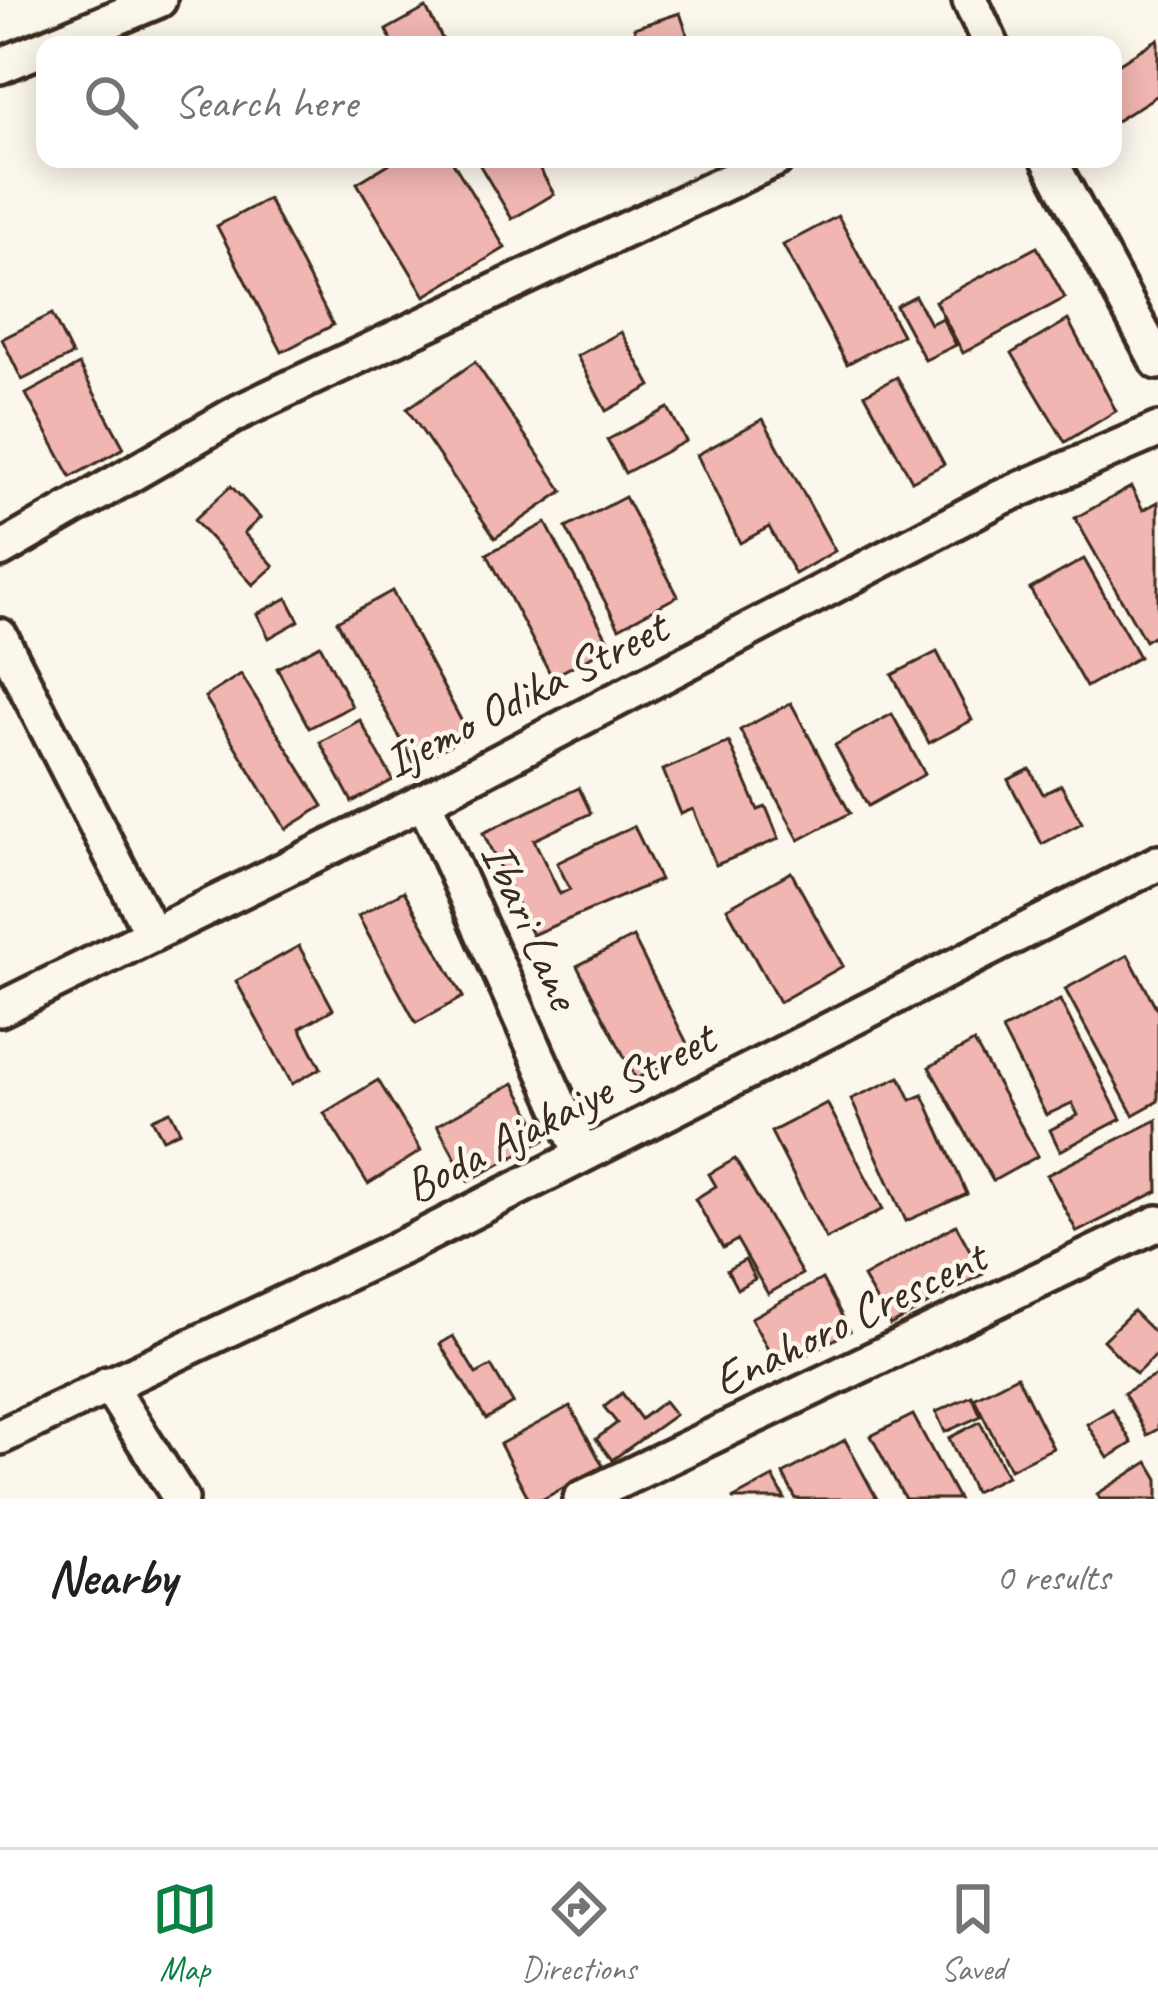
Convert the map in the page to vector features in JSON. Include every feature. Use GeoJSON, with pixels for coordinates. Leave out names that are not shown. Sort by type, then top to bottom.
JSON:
{"type":"FeatureCollection","features":[{"type":"Feature","properties":{"kind":"street"},"geometry":{"type":"LineString","coordinates":[[73,36],[160,0]]}},
{"type":"Feature","properties":{"kind":"street"},"geometry":{"type":"LineString","coordinates":[[970,0],[987,36]]}},
{"type":"Feature","properties":{"kind":"street"},"geometry":{"type":"LineString","coordinates":[[0,66],[36,51]]}},
{"type":"Feature","properties":{"kind":"street"},"geometry":{"type":"LineString","coordinates":[[0,550],[239,412],[757,168]]}},
{"type":"Feature","properties":{"kind":"street"},"geometry":{"type":"LineString","coordinates":[[1054,168],[1158,362]]}},
{"type":"Feature","properties":{"kind":"street","name":"Ijemo Odika Street"},"geometry":{"type":"LineString","coordinates":[[0,1009],[424,801],[1000,498],[1158,430]]}},
{"type":"Feature","properties":{"kind":"street"},"geometry":{"type":"LineString","coordinates":[[0,636],[152,934]]}},
{"type":"Feature","properties":{"kind":"street","name":"Ibari Lane"},"geometry":{"type":"LineString","coordinates":[[424,801],[581,1153]]}},
{"type":"Feature","properties":{"kind":"street","name":"Boda Ajakaiye Street"},"geometry":{"type":"LineString","coordinates":[[0,1437],[406,1245],[1158,863]]}},
{"type":"Feature","properties":{"kind":"street","name":"Enahoro Crescent"},"geometry":{"type":"LineString","coordinates":[[581,1499],[1158,1223]]}},
{"type":"Feature","properties":{"kind":"street"},"geometry":{"type":"LineString","coordinates":[[108,1384],[182,1499]]}},
{"type":"Feature","properties":{"kind":"building"},"geometry":{"type":"Polygon","coordinates":[[[426,8],[441,36],[389,36],[386,30],[426,8]]]}},
{"type":"Feature","properties":{"kind":"building"},"geometry":{"type":"Polygon","coordinates":[[[680,13],[688,36],[636,36],[634,28],[680,13]]]}},
{"type":"Feature","properties":{"kind":"building"},"geometry":{"type":"Polygon","coordinates":[[[1158,39],[1158,95],[1122,117],[1122,61],[1158,39]]]}},
{"type":"Feature","properties":{"kind":"building"},"geometry":{"type":"Polygon","coordinates":[[[382,168],[456,168],[505,248],[425,296],[357,183],[382,168]]]}},
{"type":"Feature","properties":{"kind":"building"},"geometry":{"type":"Polygon","coordinates":[[[481,168],[539,168],[554,194],[512,219],[481,168]]]}},
{"type":"Feature","properties":{"kind":"building"},"geometry":{"type":"Polygon","coordinates":[[[268,199],[333,325],[282,352],[217,226],[268,199]]]}},
{"type":"Feature","properties":{"kind":"building"},"geometry":{"type":"Polygon","coordinates":[[[838,216],[902,335],[847,364],[783,245],[838,216]]]}},
{"type":"Feature","properties":{"kind":"building"},"geometry":{"type":"Polygon","coordinates":[[[1037,247],[1065,298],[963,353],[935,301],[1037,247]]]}},
{"type":"Feature","properties":{"kind":"building"},"geometry":{"type":"Polygon","coordinates":[[[915,296],[930,324],[942,318],[956,345],[925,360],[896,306],[915,296]]]}},
{"type":"Feature","properties":{"kind":"building"},"geometry":{"type":"Polygon","coordinates":[[[52,314],[72,355],[22,380],[2,339],[52,314]]]}},
{"type":"Feature","properties":{"kind":"building"},"geometry":{"type":"Polygon","coordinates":[[[1068,320],[1116,411],[1065,442],[1012,353],[1068,320]]]}},
{"type":"Feature","properties":{"kind":"building"},"geometry":{"type":"Polygon","coordinates":[[[621,332],[651,386],[606,411],[577,356],[621,332]]]}},
{"type":"Feature","properties":{"kind":"building"},"geometry":{"type":"Polygon","coordinates":[[[475,362],[563,491],[495,538],[407,409],[475,362]]]}},
{"type":"Feature","properties":{"kind":"building"},"geometry":{"type":"Polygon","coordinates":[[[79,365],[124,448],[71,477],[26,394],[79,365]]]}},
{"type":"Feature","properties":{"kind":"building"},"geometry":{"type":"Polygon","coordinates":[[[897,377],[944,464],[912,481],[865,394],[897,377]]]}},
{"type":"Feature","properties":{"kind":"building"},"geometry":{"type":"Polygon","coordinates":[[[668,408],[686,441],[625,473],[607,440],[668,408]]]}},
{"type":"Feature","properties":{"kind":"building"},"geometry":{"type":"Polygon","coordinates":[[[763,419],[835,551],[795,574],[769,527],[740,543],[697,455],[763,419]]]}},
{"type":"Feature","properties":{"kind":"building"},"geometry":{"type":"Polygon","coordinates":[[[231,486],[260,518],[244,533],[274,566],[253,585],[194,520],[231,486]]]}},
{"type":"Feature","properties":{"kind":"building"},"geometry":{"type":"Polygon","coordinates":[[[1131,487],[1143,510],[1158,502],[1158,633],[1145,641],[1075,518],[1131,487]]]}},
{"type":"Feature","properties":{"kind":"building"},"geometry":{"type":"Polygon","coordinates":[[[625,497],[678,596],[619,628],[566,528],[625,497]]]}},
{"type":"Feature","properties":{"kind":"building"},"geometry":{"type":"Polygon","coordinates":[[[546,523],[611,646],[552,677],[487,554],[546,523]]]}},
{"type":"Feature","properties":{"kind":"building"},"geometry":{"type":"Polygon","coordinates":[[[1084,559],[1139,657],[1086,687],[1030,589],[1084,559]]]}},
{"type":"Feature","properties":{"kind":"building"},"geometry":{"type":"Polygon","coordinates":[[[392,591],[469,735],[414,764],[337,621],[392,591]]]}},
{"type":"Feature","properties":{"kind":"building"},"geometry":{"type":"Polygon","coordinates":[[[287,598],[299,621],[269,638],[257,614],[287,598]]]}},
{"type":"Feature","properties":{"kind":"building"},"geometry":{"type":"Polygon","coordinates":[[[320,645],[352,706],[309,728],[277,668],[320,645]]]}},
{"type":"Feature","properties":{"kind":"building"},"geometry":{"type":"Polygon","coordinates":[[[937,652],[972,720],[929,743],[892,675],[937,652]]]}},
{"type":"Feature","properties":{"kind":"building"},"geometry":{"type":"Polygon","coordinates":[[[241,674],[323,806],[286,829],[205,697],[241,674]]]}},
{"type":"Feature","properties":{"kind":"building"},"geometry":{"type":"Polygon","coordinates":[[[791,703],[850,813],[799,840],[740,730],[791,703]]]}},
{"type":"Feature","properties":{"kind":"building"},"geometry":{"type":"Polygon","coordinates":[[[892,714],[925,774],[868,806],[835,745],[892,714]]]}},
{"type":"Feature","properties":{"kind":"building"},"geometry":{"type":"Polygon","coordinates":[[[360,720],[393,780],[352,802],[320,742],[360,720]]]}},
{"type":"Feature","properties":{"kind":"building"},"geometry":{"type":"Polygon","coordinates":[[[729,742],[758,810],[766,807],[779,839],[716,865],[693,809],[681,814],[663,770],[729,742]]]}},
{"type":"Feature","properties":{"kind":"building"},"geometry":{"type":"Polygon","coordinates":[[[1030,769],[1043,794],[1061,785],[1082,823],[1042,844],[1008,780],[1030,769]]]}},
{"type":"Feature","properties":{"kind":"building"},"geometry":{"type":"Polygon","coordinates":[[[579,788],[591,813],[534,840],[560,894],[570,889],[557,863],[634,826],[660,880],[532,935],[483,833],[579,788]]]}},
{"type":"Feature","properties":{"kind":"building"},"geometry":{"type":"Polygon","coordinates":[[[791,872],[843,966],[779,1002],[727,908],[791,872]]]}},
{"type":"Feature","properties":{"kind":"building"},"geometry":{"type":"Polygon","coordinates":[[[404,891],[463,997],[416,1023],[358,916],[404,891]]]}},
{"type":"Feature","properties":{"kind":"building"},"geometry":{"type":"Polygon","coordinates":[[[633,937],[691,1051],[636,1079],[577,966],[633,937]]]}},
{"type":"Feature","properties":{"kind":"building"},"geometry":{"type":"Polygon","coordinates":[[[299,946],[333,1009],[300,1028],[321,1068],[292,1084],[236,981],[299,946]]]}},
{"type":"Feature","properties":{"kind":"building"},"geometry":{"type":"Polygon","coordinates":[[[1128,955],[1158,1011],[1158,1101],[1133,1115],[1065,989],[1128,955]]]}},
{"type":"Feature","properties":{"kind":"building"},"geometry":{"type":"Polygon","coordinates":[[[1060,1000],[1121,1119],[1060,1151],[1050,1130],[1078,1115],[1072,1103],[1046,1115],[1002,1030],[1060,1000]]]}},
{"type":"Feature","properties":{"kind":"building"},"geometry":{"type":"Polygon","coordinates":[[[974,1042],[1038,1156],[993,1181],[929,1067],[974,1042]]]}},
{"type":"Feature","properties":{"kind":"building"},"geometry":{"type":"Polygon","coordinates":[[[900,1077],[911,1100],[923,1095],[967,1194],[906,1221],[851,1099],[900,1077]]]}},
{"type":"Feature","properties":{"kind":"building"},"geometry":{"type":"Polygon","coordinates":[[[378,1080],[421,1151],[368,1184],[324,1113],[378,1080]]]}},
{"type":"Feature","properties":{"kind":"building"},"geometry":{"type":"Polygon","coordinates":[[[514,1083],[545,1140],[468,1181],[437,1125],[514,1083]]]}},
{"type":"Feature","properties":{"kind":"building"},"geometry":{"type":"Polygon","coordinates":[[[827,1103],[883,1209],[826,1239],[771,1132],[827,1103]]]}},
{"type":"Feature","properties":{"kind":"building"},"geometry":{"type":"Polygon","coordinates":[[[170,1111],[180,1131],[163,1139],[152,1119],[170,1111]]]}},
{"type":"Feature","properties":{"kind":"building"},"geometry":{"type":"Polygon","coordinates":[[[1157,1120],[1158,1191],[1077,1232],[1047,1175],[1157,1120]]]}},
{"type":"Feature","properties":{"kind":"building"},"geometry":{"type":"Polygon","coordinates":[[[735,1159],[802,1274],[768,1294],[737,1240],[723,1248],[695,1199],[716,1186],[709,1174],[735,1159]]]}},
{"type":"Feature","properties":{"kind":"building"},"geometry":{"type":"Polygon","coordinates":[[[956,1225],[983,1274],[890,1325],[863,1277],[956,1225]]]}},
{"type":"Feature","properties":{"kind":"building"},"geometry":{"type":"Polygon","coordinates":[[[745,1260],[755,1279],[737,1289],[727,1270],[745,1260]]]}},
{"type":"Feature","properties":{"kind":"building"},"geometry":{"type":"Polygon","coordinates":[[[822,1279],[850,1331],[779,1370],[751,1318],[822,1279]]]}},
{"type":"Feature","properties":{"kind":"building"},"geometry":{"type":"Polygon","coordinates":[[[1133,1311],[1158,1336],[1158,1353],[1136,1374],[1103,1340],[1133,1311]]]}},
{"type":"Feature","properties":{"kind":"building"},"geometry":{"type":"Polygon","coordinates":[[[453,1336],[476,1374],[491,1366],[513,1403],[486,1419],[440,1344],[453,1336]]]}},
{"type":"Feature","properties":{"kind":"building"},"geometry":{"type":"Polygon","coordinates":[[[1158,1374],[1158,1429],[1147,1435],[1124,1393],[1158,1374]]]}},
{"type":"Feature","properties":{"kind":"building"},"geometry":{"type":"Polygon","coordinates":[[[1017,1376],[1053,1448],[1010,1469],[974,1398],[1017,1376]]]}},
{"type":"Feature","properties":{"kind":"building"},"geometry":{"type":"Polygon","coordinates":[[[622,1393],[641,1419],[664,1401],[675,1415],[612,1460],[596,1439],[617,1423],[604,1407],[622,1393]]]}},
{"type":"Feature","properties":{"kind":"building"},"geometry":{"type":"Polygon","coordinates":[[[972,1396],[981,1416],[945,1432],[936,1412],[972,1396]]]}},
{"type":"Feature","properties":{"kind":"building"},"geometry":{"type":"Polygon","coordinates":[[[570,1406],[603,1466],[543,1499],[529,1499],[500,1444],[570,1406]]]}},
{"type":"Feature","properties":{"kind":"building"},"geometry":{"type":"Polygon","coordinates":[[[1112,1409],[1132,1443],[1108,1458],[1087,1424],[1112,1409]]]}},
{"type":"Feature","properties":{"kind":"building"},"geometry":{"type":"Polygon","coordinates":[[[913,1415],[958,1499],[905,1499],[871,1436],[913,1415]]]}},
{"type":"Feature","properties":{"kind":"building"},"geometry":{"type":"Polygon","coordinates":[[[980,1422],[1007,1476],[974,1492],[949,1438],[980,1422]]]}},
{"type":"Feature","properties":{"kind":"building"},"geometry":{"type":"Polygon","coordinates":[[[845,1440],[877,1499],[796,1499],[783,1474],[845,1440]]]}},
{"type":"Feature","properties":{"kind":"building"},"geometry":{"type":"Polygon","coordinates":[[[1148,1462],[1158,1479],[1158,1499],[1100,1499],[1097,1494],[1148,1462]]]}},
{"type":"Feature","properties":{"kind":"building"},"geometry":{"type":"Polygon","coordinates":[[[773,1477],[785,1499],[732,1499],[773,1477]]]}}]}
